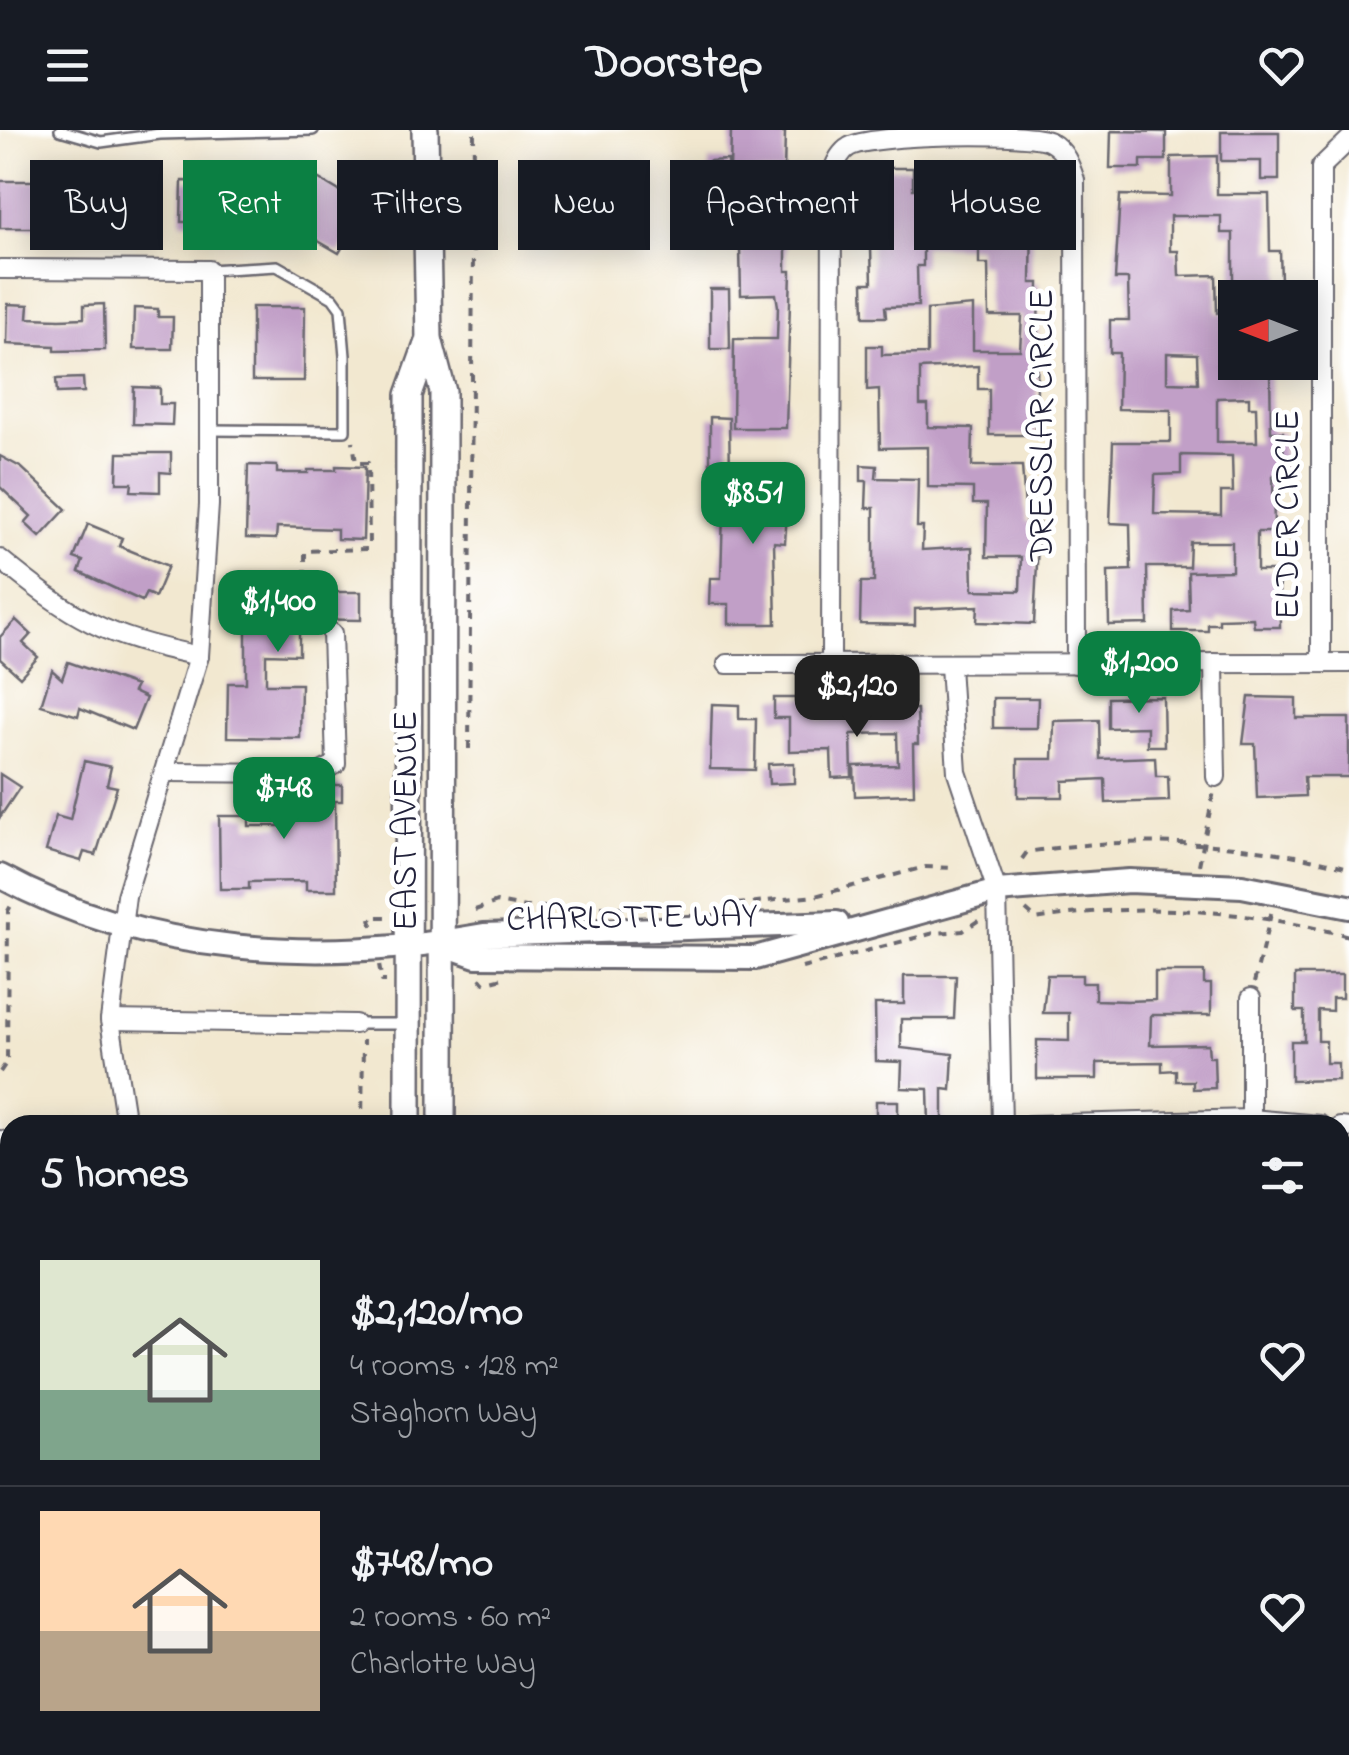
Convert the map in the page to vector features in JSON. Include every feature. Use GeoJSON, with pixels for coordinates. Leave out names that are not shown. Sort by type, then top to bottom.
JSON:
{"type":"FeatureCollection","features":[{"type":"Feature","properties":{"kind":"main road","name":"EAST AVENUE"},"geometry":{"type":"LineString","coordinates":[[425,130],[429,339],[443,392],[442,1115]]}},
{"type":"Feature","properties":{"kind":"main road","name":"EAST AVENUE"},"geometry":{"type":"LineString","coordinates":[[408,1115],[409,395],[429,339]]}},
{"type":"Feature","properties":{"kind":"street","name":"DRESSLAR CIRCLE"},"geometry":{"type":"LineString","coordinates":[[832,664],[832,172],[849,146],[876,137],[1046,139],[1056,146],[1075,180],[1076,664]]}},
{"type":"Feature","properties":{"kind":"street","name":"ELDER CIRCLE"},"geometry":{"type":"LineString","coordinates":[[1322,663],[1322,167],[1349,140]]}},
{"type":"Feature","properties":{"kind":"street"},"geometry":{"type":"LineString","coordinates":[[0,268],[209,270],[210,430],[199,656],[126,896],[110,1020],[124,1115]]}},
{"type":"Feature","properties":{"kind":"street"},"geometry":{"type":"LineString","coordinates":[[0,559],[78,620],[113,636],[199,656]]}},
{"type":"Feature","properties":{"kind":"street"},"geometry":{"type":"LineString","coordinates":[[164,772],[319,774],[336,764],[332,633]]}},
{"type":"Feature","properties":{"kind":"street"},"geometry":{"type":"LineString","coordinates":[[1214,663],[1216,777]]}},
{"type":"Feature","properties":{"kind":"street"},"geometry":{"type":"LineString","coordinates":[[728,664],[1349,663]]}},
{"type":"Feature","properties":{"kind":"street"},"geometry":{"type":"LineString","coordinates":[[950,666],[958,772],[997,891],[1002,1115]]}},
{"type":"Feature","properties":{"kind":"street","name":"CHARLOTTE WAY"},"geometry":{"type":"LineString","coordinates":[[0,876],[42,899],[124,928],[173,940],[228,946],[442,944],[476,956],[755,958],[881,920],[997,891],[1129,882],[1276,892],[1349,907]]}},
{"type":"Feature","properties":{"kind":"street"},"geometry":{"type":"LineString","coordinates":[[1250,998],[1252,1115]]}},
{"type":"Feature","properties":{"kind":"street"},"geometry":{"type":"LineString","coordinates":[[110,1020],[359,1024]]}},
{"type":"Feature","properties":{"kind":"lane"},"geometry":{"type":"LineString","coordinates":[[60,130],[101,142],[160,134],[313,130]]}},
{"type":"Feature","properties":{"kind":"lane"},"geometry":{"type":"LineString","coordinates":[[209,270],[277,266],[333,298],[340,309],[346,356],[345,431],[210,430]]}},
{"type":"Feature","properties":{"kind":"lane"},"geometry":{"type":"LineString","coordinates":[[359,1024],[408,1024]]}},
{"type":"Feature","properties":{"kind":"path"},"geometry":{"type":"LineString","coordinates":[[469,750],[474,130]]}},
{"type":"Feature","properties":{"kind":"path"},"geometry":{"type":"LineString","coordinates":[[332,633],[305,634],[305,551],[369,549],[368,462],[356,463],[356,445],[345,431]]}},
{"type":"Feature","properties":{"kind":"path"},"geometry":{"type":"LineString","coordinates":[[1194,884],[1216,777]]}},
{"type":"Feature","properties":{"kind":"path"},"geometry":{"type":"LineString","coordinates":[[1022,859],[1026,852],[1107,844],[1204,847],[1349,868]]}},
{"type":"Feature","properties":{"kind":"path"},"geometry":{"type":"LineString","coordinates":[[730,905],[815,896],[925,867],[952,868]]}},
{"type":"Feature","properties":{"kind":"path"},"geometry":{"type":"LineString","coordinates":[[1250,998],[1276,892]]}},
{"type":"Feature","properties":{"kind":"path"},"geometry":{"type":"LineString","coordinates":[[475,910],[496,902],[525,907],[662,907]]}},
{"type":"Feature","properties":{"kind":"path"},"geometry":{"type":"LineString","coordinates":[[792,970],[934,934],[963,931],[975,921],[1025,909],[1036,918],[1093,909],[1153,907],[1271,919],[1349,936]]}},
{"type":"Feature","properties":{"kind":"path"},"geometry":{"type":"LineString","coordinates":[[0,1072],[6,1062],[8,911]]}},
{"type":"Feature","properties":{"kind":"path"},"geometry":{"type":"LineString","coordinates":[[479,977],[484,983],[504,978]]}},
{"type":"Feature","properties":{"kind":"path"},"geometry":{"type":"LineString","coordinates":[[359,1024],[362,1115]]}},
{"type":"Feature","properties":{"kind":"building"},"geometry":{"type":"Polygon","coordinates":[[[731,131],[785,132],[784,160],[730,160],[731,131]]]}},
{"type":"Feature","properties":{"kind":"building"},"geometry":{"type":"Polygon","coordinates":[[[1111,131],[1166,132],[1166,160],[1141,160],[1141,168],[1110,168],[1111,131]]]}},
{"type":"Feature","properties":{"kind":"building"},"geometry":{"type":"Polygon","coordinates":[[[1221,132],[1279,132],[1279,180],[1261,180],[1261,161],[1221,161],[1221,132]]]}},
{"type":"Feature","properties":{"kind":"building"},"geometry":{"type":"Polygon","coordinates":[[[1217,156],[1217,194],[1269,194],[1270,251],[1280,251],[1281,280],[1233,280],[1233,233],[1221,233],[1221,216],[1170,216],[1170,251],[1178,251],[1179,276],[1216,275],[1218,380],[1270,380],[1271,432],[1283,432],[1284,475],[1273,475],[1274,532],[1257,532],[1257,571],[1272,571],[1272,580],[1279,580],[1280,627],[1254,627],[1253,618],[1219,619],[1219,624],[1208,624],[1208,631],[1173,631],[1173,611],[1189,610],[1188,572],[1232,571],[1232,542],[1190,542],[1189,567],[1147,567],[1148,624],[1109,625],[1108,571],[1131,570],[1130,524],[1110,523],[1113,442],[1171,442],[1171,410],[1118,409],[1119,353],[1110,353],[1110,320],[1129,320],[1128,279],[1115,279],[1120,195],[1171,196],[1171,157],[1217,156]],[[1167,353],[1167,382],[1198,383],[1197,354],[1167,353]],[[1249,397],[1217,398],[1217,442],[1257,442],[1256,407],[1249,407],[1249,397]],[[1181,455],[1181,474],[1155,475],[1154,514],[1221,515],[1221,492],[1233,492],[1232,456],[1181,455]]]}},
{"type":"Feature","properties":{"kind":"building"},"geometry":{"type":"Polygon","coordinates":[[[894,168],[913,168],[914,250],[923,250],[923,266],[917,266],[918,306],[885,307],[886,317],[864,317],[863,283],[872,283],[871,250],[894,250],[894,168]]]}},
{"type":"Feature","properties":{"kind":"building"},"geometry":{"type":"Polygon","coordinates":[[[317,178],[337,190],[339,253],[317,240],[317,178]]]}},
{"type":"Feature","properties":{"kind":"building"},"geometry":{"type":"Polygon","coordinates":[[[0,181],[30,181],[30,228],[0,228],[0,181]]]}},
{"type":"Feature","properties":{"kind":"building"},"geometry":{"type":"Polygon","coordinates":[[[740,250],[786,250],[786,271],[791,271],[786,428],[733,428],[734,339],[777,339],[776,294],[741,295],[740,250]]]}},
{"type":"Feature","properties":{"kind":"building"},"geometry":{"type":"Polygon","coordinates":[[[979,250],[1031,250],[1031,283],[1039,283],[1036,435],[989,435],[989,389],[978,389],[978,366],[920,369],[920,405],[928,405],[928,427],[973,428],[972,466],[1022,466],[1026,523],[1039,523],[1034,624],[977,622],[978,606],[915,609],[915,625],[860,624],[861,582],[874,582],[874,508],[866,508],[867,481],[861,481],[861,465],[877,466],[876,478],[918,479],[917,527],[923,527],[922,550],[972,547],[973,590],[1020,591],[1021,557],[986,557],[987,504],[973,504],[973,488],[928,487],[928,447],[880,448],[879,389],[867,390],[867,346],[882,346],[882,355],[927,354],[927,310],[973,306],[973,350],[1020,350],[1022,316],[989,316],[988,264],[979,264],[979,250]]]}},
{"type":"Feature","properties":{"kind":"building"},"geometry":{"type":"Polygon","coordinates":[[[710,289],[729,289],[730,349],[710,349],[710,289]]]}},
{"type":"Feature","properties":{"kind":"building"},"geometry":{"type":"Polygon","coordinates":[[[8,304],[29,305],[28,318],[60,319],[84,318],[84,305],[104,304],[105,350],[55,351],[55,346],[7,344],[8,304]]]}},
{"type":"Feature","properties":{"kind":"building"},"geometry":{"type":"Polygon","coordinates":[[[252,307],[305,307],[304,381],[252,381],[252,307]]]}},
{"type":"Feature","properties":{"kind":"building"},"geometry":{"type":"Polygon","coordinates":[[[134,308],[158,309],[158,317],[173,317],[172,349],[133,349],[134,308]]]}},
{"type":"Feature","properties":{"kind":"building"},"geometry":{"type":"Polygon","coordinates":[[[83,378],[84,392],[57,393],[56,379],[83,378]]]}},
{"type":"Feature","properties":{"kind":"building"},"geometry":{"type":"Polygon","coordinates":[[[134,387],[160,388],[160,404],[173,404],[172,425],[133,424],[134,387]]]}},
{"type":"Feature","properties":{"kind":"building"},"geometry":{"type":"Polygon","coordinates":[[[710,417],[729,418],[730,476],[710,476],[710,417]]]}},
{"type":"Feature","properties":{"kind":"building"},"geometry":{"type":"Polygon","coordinates":[[[118,453],[171,453],[171,473],[160,472],[160,492],[131,491],[132,483],[117,483],[118,453]]]}},
{"type":"Feature","properties":{"kind":"building"},"geometry":{"type":"Polygon","coordinates":[[[0,456],[22,468],[66,509],[40,537],[25,523],[31,516],[0,487],[0,456]]]}},
{"type":"Feature","properties":{"kind":"building"},"geometry":{"type":"Polygon","coordinates":[[[248,465],[277,466],[277,473],[365,467],[363,540],[337,539],[337,529],[277,527],[276,539],[246,538],[248,465]]]}},
{"type":"Feature","properties":{"kind":"building"},"geometry":{"type":"Polygon","coordinates":[[[790,465],[785,543],[774,542],[776,624],[729,624],[729,604],[709,604],[710,578],[721,578],[723,512],[742,513],[741,466],[790,465]]]}},
{"type":"Feature","properties":{"kind":"building"},"geometry":{"type":"Polygon","coordinates":[[[88,524],[122,538],[119,546],[168,566],[155,597],[146,593],[142,601],[79,572],[83,561],[74,558],[88,524]]]}},
{"type":"Feature","properties":{"kind":"building"},"geometry":{"type":"Polygon","coordinates":[[[246,581],[299,581],[299,592],[361,592],[361,620],[299,619],[299,655],[266,654],[266,684],[301,684],[300,738],[227,737],[228,683],[246,683],[246,581]]]}},
{"type":"Feature","properties":{"kind":"building"},"geometry":{"type":"Polygon","coordinates":[[[16,620],[31,634],[23,643],[38,657],[20,677],[0,659],[0,637],[16,620]]]}},
{"type":"Feature","properties":{"kind":"building"},"geometry":{"type":"Polygon","coordinates":[[[68,662],[136,686],[133,692],[146,698],[133,730],[80,708],[78,716],[41,705],[52,670],[62,679],[68,662]]]}},
{"type":"Feature","properties":{"kind":"building"},"geometry":{"type":"Polygon","coordinates":[[[911,696],[912,709],[917,709],[914,794],[855,796],[854,766],[898,765],[897,733],[851,734],[852,777],[832,778],[831,750],[789,751],[789,718],[774,718],[774,698],[819,698],[819,719],[867,718],[866,698],[911,696]]]}},
{"type":"Feature","properties":{"kind":"building"},"geometry":{"type":"Polygon","coordinates":[[[1163,697],[1164,746],[1147,746],[1147,727],[1108,728],[1108,698],[1163,697]]]}},
{"type":"Feature","properties":{"kind":"building"},"geometry":{"type":"Polygon","coordinates":[[[1249,697],[1296,698],[1296,718],[1349,718],[1349,777],[1304,777],[1305,796],[1257,798],[1255,744],[1243,744],[1249,697]]]}},
{"type":"Feature","properties":{"kind":"building"},"geometry":{"type":"Polygon","coordinates":[[[993,698],[1038,698],[1037,728],[993,728],[993,698]]]}},
{"type":"Feature","properties":{"kind":"building"},"geometry":{"type":"Polygon","coordinates":[[[712,704],[739,705],[739,719],[756,719],[755,770],[710,769],[712,704]]]}},
{"type":"Feature","properties":{"kind":"building"},"geometry":{"type":"Polygon","coordinates":[[[1099,720],[1100,759],[1155,757],[1156,776],[1168,776],[1169,801],[1106,803],[1105,779],[1063,781],[1063,797],[1018,797],[1018,759],[1053,759],[1054,721],[1099,720]]]}},
{"type":"Feature","properties":{"kind":"building"},"geometry":{"type":"Polygon","coordinates":[[[84,761],[111,767],[107,785],[117,787],[96,855],[84,852],[81,861],[46,851],[56,816],[70,820],[84,761]]]}},
{"type":"Feature","properties":{"kind":"building"},"geometry":{"type":"Polygon","coordinates":[[[794,763],[794,783],[769,784],[768,764],[794,763]]]}},
{"type":"Feature","properties":{"kind":"building"},"geometry":{"type":"Polygon","coordinates":[[[0,774],[20,787],[0,817],[0,774]]]}},
{"type":"Feature","properties":{"kind":"building"},"geometry":{"type":"Polygon","coordinates":[[[281,785],[342,785],[342,801],[335,801],[336,890],[306,890],[306,881],[249,882],[249,889],[220,889],[219,816],[249,816],[249,826],[280,826],[281,785]]]}},
{"type":"Feature","properties":{"kind":"building"},"geometry":{"type":"Polygon","coordinates":[[[1155,972],[1204,972],[1204,984],[1211,984],[1211,1015],[1151,1015],[1150,1045],[1208,1044],[1209,1057],[1214,1057],[1215,1088],[1193,1089],[1193,1081],[1176,1081],[1176,1070],[1162,1071],[1162,1062],[1097,1063],[1097,1079],[1037,1079],[1037,1040],[1069,1041],[1069,1013],[1043,1013],[1047,975],[1082,975],[1082,983],[1095,983],[1095,1000],[1127,1001],[1155,1000],[1155,972]]]}},
{"type":"Feature","properties":{"kind":"building"},"geometry":{"type":"Polygon","coordinates":[[[1295,975],[1342,975],[1342,998],[1332,998],[1332,1011],[1318,1010],[1318,1041],[1326,1041],[1326,1063],[1338,1063],[1338,1080],[1291,1081],[1291,1041],[1304,1041],[1304,1011],[1295,1011],[1295,975]]]}},
{"type":"Feature","properties":{"kind":"building"},"geometry":{"type":"Polygon","coordinates":[[[904,976],[956,976],[954,1019],[901,1019],[901,1048],[953,1054],[951,1090],[943,1089],[943,1115],[929,1115],[928,1089],[901,1088],[902,1062],[876,1061],[875,1004],[904,1004],[904,976]]]}},
{"type":"Feature","properties":{"kind":"building"},"geometry":{"type":"Polygon","coordinates":[[[876,1101],[898,1101],[898,1115],[876,1115],[876,1101]]]}}]}
